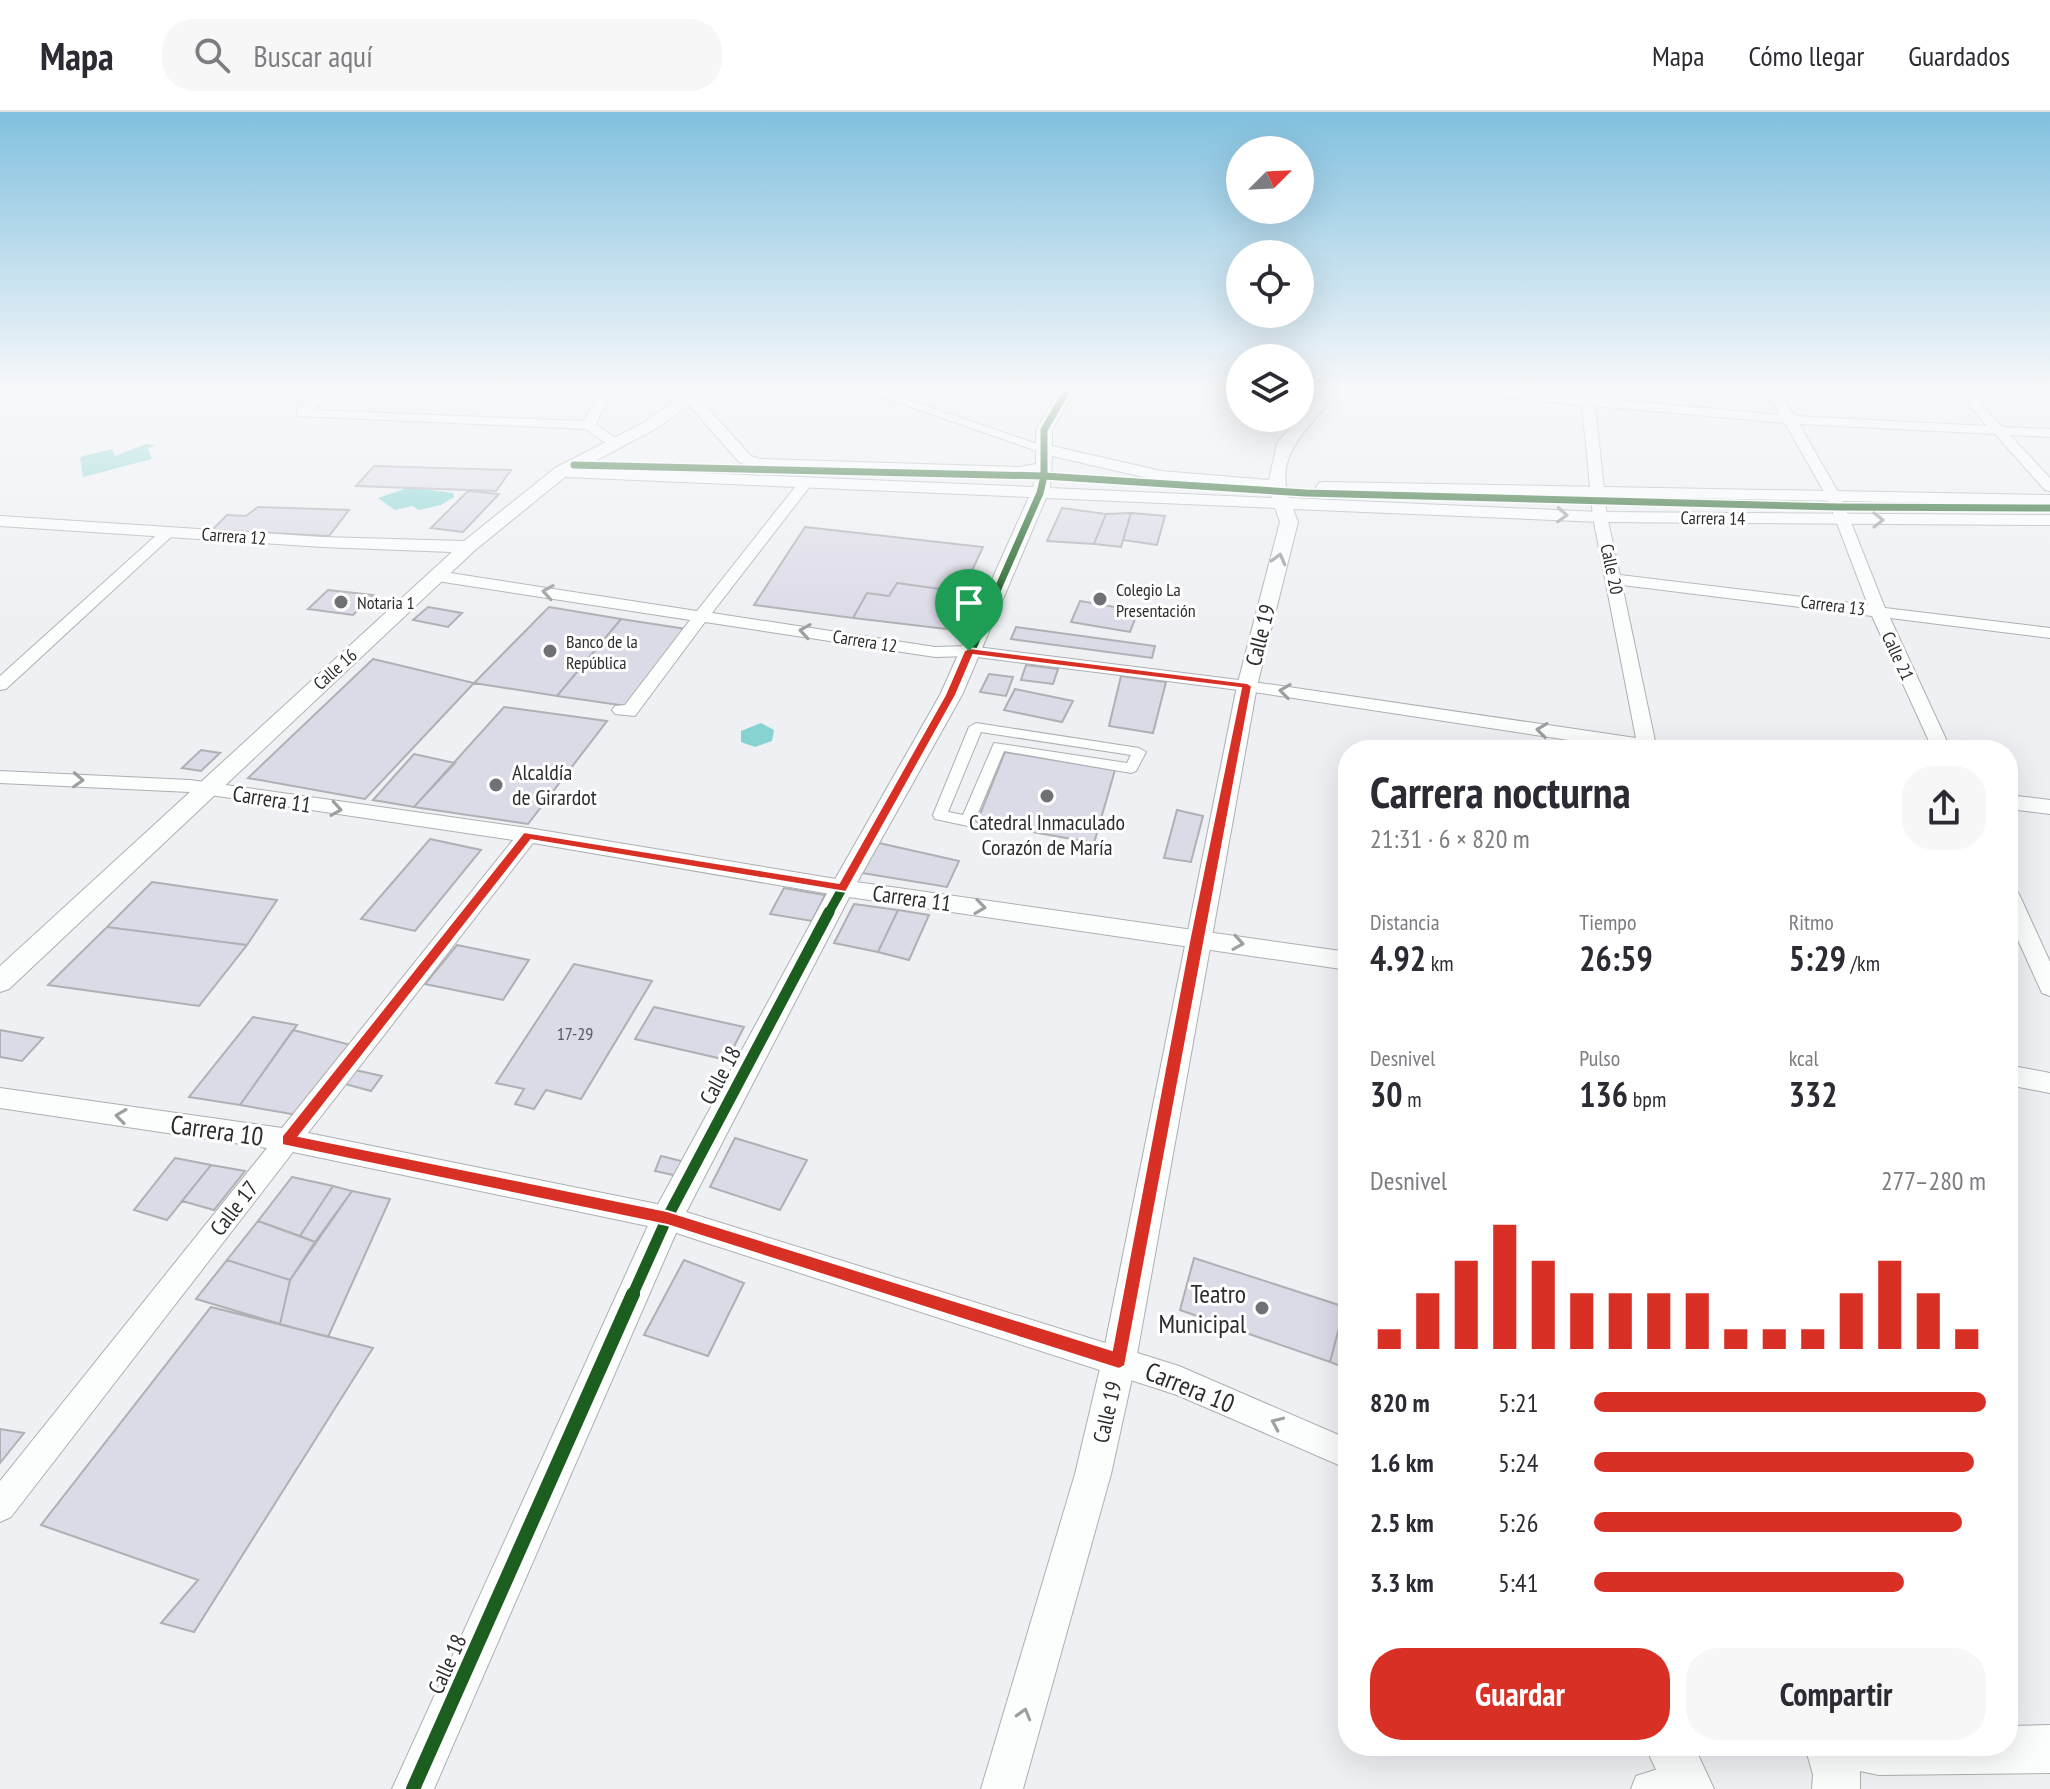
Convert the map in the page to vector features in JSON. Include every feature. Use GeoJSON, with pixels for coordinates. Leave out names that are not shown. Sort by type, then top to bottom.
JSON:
{"type":"FeatureCollection","features":[{"type":"Feature","properties":{"kind":"main road"},"geometry":{"type":"LineString","coordinates":[[2018,1749],[2050,1749]]}},
{"type":"Feature","properties":{"kind":"main road"},"geometry":{"type":"LineString","coordinates":[[1832,1756],[1837,1775],[1836,1789]]}},
{"type":"Feature","properties":{"kind":"street","name":"Calle 16"},"geometry":{"type":"LineString","coordinates":[[0,982],[468,547],[570,467]]}},
{"type":"Feature","properties":{"kind":"street","name":"Carrera 14"},"geometry":{"type":"LineString","coordinates":[[864,467],[1019,472],[1042,480]]}},
{"type":"Feature","properties":{"kind":"street","name":"Calle 18"},"geometry":{"type":"LineString","coordinates":[[413,1789],[667,1218],[842,888],[951,695],[1042,480],[1043,467]]}},
{"type":"Feature","properties":{"kind":"street","name":"Carrera 14"},"geometry":{"type":"LineString","coordinates":[[1123,467],[1278,494],[1597,493],[2050,500]]}},
{"type":"Feature","properties":{"kind":"street","name":"Calle 19"},"geometry":{"type":"LineString","coordinates":[[1002,1789],[1093,1474],[1119,1360],[1247,686],[1289,522],[1278,494],[1282,467]]}},
{"type":"Feature","properties":{"kind":"street","name":"Calle 20"},"geometry":{"type":"LineString","coordinates":[[1596,467],[1600,517],[1646,740]]}},
{"type":"Feature","properties":{"kind":"street","name":"Calle 21"},"geometry":{"type":"LineString","coordinates":[[1817,467],[1834,497],[1878,611],[1937,740]]}},
{"type":"Feature","properties":{"kind":"street"},"geometry":{"type":"LineString","coordinates":[[2032,467],[2050,487]]}},
{"type":"Feature","properties":{"kind":"street","name":"Carrera 14"},"geometry":{"type":"LineString","coordinates":[[561,472],[804,485],[1042,480],[1600,517],[2050,520]]}},
{"type":"Feature","properties":{"kind":"street"},"geometry":{"type":"LineString","coordinates":[[621,710],[629,712],[704,616],[725,581],[804,485]]}},
{"type":"Feature","properties":{"kind":"street","name":"Carrera 12"},"geometry":{"type":"LineString","coordinates":[[0,521],[167,533],[468,547]]}},
{"type":"Feature","properties":{"kind":"street"},"geometry":{"type":"LineString","coordinates":[[0,685],[167,533]]}},
{"type":"Feature","properties":{"kind":"street","name":"Carrera 12"},"geometry":{"type":"LineString","coordinates":[[437,576],[935,652],[969,651],[1247,686],[1596,740]]}},
{"type":"Feature","properties":{"kind":"street","name":"Carrera 13"},"geometry":{"type":"LineString","coordinates":[[1615,579],[2050,633]]}},
{"type":"Feature","properties":{"kind":"street"},"geometry":{"type":"LineString","coordinates":[[976,727],[1139,752],[1131,768],[999,746],[968,821],[940,815],[976,727]]}},
{"type":"Feature","properties":{"kind":"street","name":"Carrera 11"},"geometry":{"type":"LineString","coordinates":[[0,777],[182,785],[528,835],[842,888],[1338,959]]}},
{"type":"Feature","properties":{"kind":"street"},"geometry":{"type":"LineString","coordinates":[[2018,803],[2050,807]]}},
{"type":"Feature","properties":{"kind":"street","name":"Calle 17"},"geometry":{"type":"LineString","coordinates":[[0,1506],[528,835]]}},
{"type":"Feature","properties":{"kind":"street"},"geometry":{"type":"LineString","coordinates":[[2018,916],[2050,987]]}},
{"type":"Feature","properties":{"kind":"street"},"geometry":{"type":"LineString","coordinates":[[2018,1077],[2050,1083]]}},
{"type":"Feature","properties":{"kind":"street","name":"Carrera 10"},"geometry":{"type":"LineString","coordinates":[[0,1098],[287,1140],[667,1218],[1119,1360],[1179,1381],[1338,1450]]}},
{"type":"Feature","properties":{"kind":"water"},"geometry":{"type":"Polygon","coordinates":[[[82,467],[120,467],[83,477],[82,467]]]}},
{"type":"Feature","properties":{"kind":"water"},"geometry":{"type":"Polygon","coordinates":[[[410,487],[453,493],[454,497],[441,505],[419,510],[412,506],[395,510],[378,498],[410,487]]]}},
{"type":"Feature","properties":{"kind":"water"},"geometry":{"type":"Polygon","coordinates":[[[761,723],[774,730],[772,741],[755,747],[741,742],[741,731],[761,723]]]}},
{"type":"Feature","properties":{"kind":"building"},"geometry":{"type":"Polygon","coordinates":[[[373,467],[511,470],[496,491],[356,486],[373,467]]]}},
{"type":"Feature","properties":{"kind":"building"},"geometry":{"type":"Polygon","coordinates":[[[468,491],[499,494],[463,532],[431,528],[468,491]]]}},
{"type":"Feature","properties":{"kind":"building"},"geometry":{"type":"Polygon","coordinates":[[[258,507],[349,510],[329,536],[212,530],[227,515],[246,516],[258,507]]]}},
{"type":"Feature","properties":{"kind":"building"},"geometry":{"type":"Polygon","coordinates":[[[1062,508],[1106,514],[1094,544],[1047,541],[1062,508]]]}},
{"type":"Feature","properties":{"kind":"building"},"geometry":{"type":"Polygon","coordinates":[[[1131,513],[1121,547],[1094,544],[1106,514],[1131,513]]]}},
{"type":"Feature","properties":{"kind":"building"},"geometry":{"type":"Polygon","coordinates":[[[1131,513],[1165,516],[1157,545],[1123,540],[1131,513]]]}},
{"type":"Feature","properties":{"kind":"building"},"geometry":{"type":"Polygon","coordinates":[[[805,527],[983,547],[962,592],[897,583],[889,596],[867,593],[853,618],[754,605],[805,527]]]}},
{"type":"Feature","properties":{"kind":"building"},"geometry":{"type":"Polygon","coordinates":[[[897,583],[962,592],[946,629],[853,618],[867,593],[889,596],[897,583]]]}},
{"type":"Feature","properties":{"kind":"building","name":"Notaria 1"},"geometry":{"type":"Polygon","coordinates":[[[328,590],[373,595],[353,615],[308,609],[328,590]]]}},
{"type":"Feature","properties":{"kind":"building"},"geometry":{"type":"Polygon","coordinates":[[[1080,601],[1138,611],[1130,632],[1071,622],[1080,601]]]}},
{"type":"Feature","properties":{"kind":"building"},"geometry":{"type":"Polygon","coordinates":[[[428,607],[462,613],[448,627],[413,620],[428,607]]]}},
{"type":"Feature","properties":{"kind":"building","name":"Banco de la República"},"geometry":{"type":"Polygon","coordinates":[[[549,607],[621,619],[557,696],[474,683],[549,607]]]}},
{"type":"Feature","properties":{"kind":"building"},"geometry":{"type":"Polygon","coordinates":[[[621,619],[686,629],[626,706],[557,696],[621,619]]]}},
{"type":"Feature","properties":{"kind":"building"},"geometry":{"type":"Polygon","coordinates":[[[1016,627],[1155,646],[1152,658],[1011,639],[1016,627]]]}},
{"type":"Feature","properties":{"kind":"building"},"geometry":{"type":"Polygon","coordinates":[[[373,659],[474,683],[365,799],[248,778],[373,659]]]}},
{"type":"Feature","properties":{"kind":"building"},"geometry":{"type":"Polygon","coordinates":[[[1026,665],[1058,669],[1053,684],[1021,680],[1026,665]]]}},
{"type":"Feature","properties":{"kind":"building"},"geometry":{"type":"Polygon","coordinates":[[[989,674],[1013,677],[1006,696],[980,692],[989,674]]]}},
{"type":"Feature","properties":{"kind":"building"},"geometry":{"type":"Polygon","coordinates":[[[1121,676],[1166,682],[1153,733],[1109,726],[1121,676]]]}},
{"type":"Feature","properties":{"kind":"building"},"geometry":{"type":"Polygon","coordinates":[[[1015,689],[1073,701],[1062,722],[1004,710],[1015,689]]]}},
{"type":"Feature","properties":{"kind":"building","name":"Alcaldía de Girardot"},"geometry":{"type":"Polygon","coordinates":[[[504,707],[607,721],[528,824],[414,807],[504,707]]]}},
{"type":"Feature","properties":{"kind":"building"},"geometry":{"type":"Polygon","coordinates":[[[201,750],[220,753],[201,771],[182,768],[201,750]]]}},
{"type":"Feature","properties":{"kind":"building","name":"Catedral Inmaculado Corazón de María"},"geometry":{"type":"Polygon","coordinates":[[[1005,752],[1115,770],[1094,843],[977,822],[1005,752]]]}},
{"type":"Feature","properties":{"kind":"building"},"geometry":{"type":"Polygon","coordinates":[[[414,754],[455,763],[414,807],[373,800],[414,754]]]}},
{"type":"Feature","properties":{"kind":"building"},"geometry":{"type":"Polygon","coordinates":[[[1177,810],[1203,816],[1191,862],[1164,858],[1177,810]]]}},
{"type":"Feature","properties":{"kind":"building"},"geometry":{"type":"Polygon","coordinates":[[[430,839],[481,850],[415,931],[361,919],[430,839]]]}},
{"type":"Feature","properties":{"kind":"building"},"geometry":{"type":"Polygon","coordinates":[[[879,843],[959,861],[947,887],[862,873],[879,843]]]}},
{"type":"Feature","properties":{"kind":"building"},"geometry":{"type":"Polygon","coordinates":[[[152,882],[277,900],[247,945],[107,927],[152,882]]]}},
{"type":"Feature","properties":{"kind":"building"},"geometry":{"type":"Polygon","coordinates":[[[784,888],[825,895],[812,921],[770,914],[784,888]]]}},
{"type":"Feature","properties":{"kind":"building"},"geometry":{"type":"Polygon","coordinates":[[[854,904],[898,910],[878,952],[834,943],[854,904]]]}},
{"type":"Feature","properties":{"kind":"building"},"geometry":{"type":"Polygon","coordinates":[[[898,910],[929,915],[909,960],[878,952],[898,910]]]}},
{"type":"Feature","properties":{"kind":"building"},"geometry":{"type":"Polygon","coordinates":[[[107,927],[247,945],[199,1006],[48,985],[107,927]]]}},
{"type":"Feature","properties":{"kind":"building"},"geometry":{"type":"Polygon","coordinates":[[[457,945],[529,960],[503,1000],[425,984],[457,945]]]}},
{"type":"Feature","properties":{"kind":"building"},"geometry":{"type":"Polygon","coordinates":[[[574,964],[652,981],[581,1099],[546,1090],[534,1109],[515,1104],[524,1089],[496,1083],[574,964]]]}},
{"type":"Feature","properties":{"kind":"building"},"geometry":{"type":"Polygon","coordinates":[[[654,1007],[744,1027],[727,1060],[635,1039],[654,1007]]]}},
{"type":"Feature","properties":{"kind":"building"},"geometry":{"type":"Polygon","coordinates":[[[253,1017],[297,1025],[240,1105],[189,1097],[253,1017]]]}},
{"type":"Feature","properties":{"kind":"building"},"geometry":{"type":"Polygon","coordinates":[[[0,1030],[43,1038],[22,1061],[0,1057],[0,1030]]]}},
{"type":"Feature","properties":{"kind":"building"},"geometry":{"type":"Polygon","coordinates":[[[293,1030],[351,1045],[297,1115],[240,1105],[293,1030]]]}},
{"type":"Feature","properties":{"kind":"building"},"geometry":{"type":"Polygon","coordinates":[[[355,1070],[382,1076],[371,1091],[345,1084],[355,1070]]]}},
{"type":"Feature","properties":{"kind":"building"},"geometry":{"type":"Polygon","coordinates":[[[735,1138],[807,1160],[780,1210],[710,1187],[735,1138]]]}},
{"type":"Feature","properties":{"kind":"building"},"geometry":{"type":"Polygon","coordinates":[[[661,1156],[685,1162],[678,1176],[655,1171],[661,1156]]]}},
{"type":"Feature","properties":{"kind":"building"},"geometry":{"type":"Polygon","coordinates":[[[175,1158],[211,1165],[167,1220],[134,1210],[175,1158]]]}},
{"type":"Feature","properties":{"kind":"building"},"geometry":{"type":"Polygon","coordinates":[[[211,1165],[245,1171],[214,1210],[182,1201],[211,1165]]]}},
{"type":"Feature","properties":{"kind":"building"},"geometry":{"type":"Polygon","coordinates":[[[292,1177],[333,1186],[300,1236],[258,1221],[292,1177]]]}},
{"type":"Feature","properties":{"kind":"building"},"geometry":{"type":"Polygon","coordinates":[[[333,1186],[352,1191],[315,1242],[300,1236],[333,1186]]]}},
{"type":"Feature","properties":{"kind":"building"},"geometry":{"type":"Polygon","coordinates":[[[352,1191],[390,1199],[328,1337],[280,1324],[290,1280],[352,1191]]]}},
{"type":"Feature","properties":{"kind":"building"},"geometry":{"type":"Polygon","coordinates":[[[258,1221],[315,1242],[290,1280],[227,1260],[258,1221]]]}},
{"type":"Feature","properties":{"kind":"building","name":"Teatro Municipal"},"geometry":{"type":"Polygon","coordinates":[[[1194,1258],[1338,1305],[1338,1333],[1330,1362],[1180,1310],[1194,1258]]]}},
{"type":"Feature","properties":{"kind":"building"},"geometry":{"type":"Polygon","coordinates":[[[227,1260],[290,1280],[280,1324],[196,1299],[227,1260]]]}},
{"type":"Feature","properties":{"kind":"building"},"geometry":{"type":"Polygon","coordinates":[[[684,1260],[744,1283],[708,1356],[644,1335],[684,1260]]]}},
{"type":"Feature","properties":{"kind":"building"},"geometry":{"type":"Polygon","coordinates":[[[211,1307],[373,1348],[194,1632],[161,1623],[198,1580],[41,1525],[211,1307]]]}},
{"type":"Feature","properties":{"kind":"building"},"geometry":{"type":"Polygon","coordinates":[[[1338,1332],[1338,1365],[1330,1362],[1338,1332]]]}},
{"type":"Feature","properties":{"kind":"building"},"geometry":{"type":"Polygon","coordinates":[[[0,1429],[24,1433],[0,1463],[0,1429]]]}},
{"type":"Feature","properties":{"kind":"cycle path"},"geometry":{"type":"LineString","coordinates":[[671,467],[1044,476],[1306,493],[1838,507],[2050,508]]}},
{"type":"Feature","properties":{"kind":"cycle path"},"geometry":{"type":"LineString","coordinates":[[413,1789],[667,1218],[842,888],[951,695],[1040,493],[1044,467]]}},
{"type":"Feature","properties":{"kind":"place","name":"Colegio La Presentación"},"geometry":{"type":"Point","coordinates":[1100,599]}},
{"type":"Feature","properties":{"kind":"place","name":"Notaria 1"},"geometry":{"type":"Point","coordinates":[341,602]}},
{"type":"Feature","properties":{"kind":"place","name":"Banco de la República"},"geometry":{"type":"Point","coordinates":[550,651]}},
{"type":"Feature","properties":{"kind":"place","name":"Alcaldía de Girardot"},"geometry":{"type":"Point","coordinates":[496,785]}},
{"type":"Feature","properties":{"kind":"place","name":"Catedral Inmaculado Corazón de María"},"geometry":{"type":"Point","coordinates":[1047,796]}},
{"type":"Feature","properties":{"kind":"place","name":"Teatro Municipal"},"geometry":{"type":"Point","coordinates":[1262,1308]}},
{"type":"Feature","properties":{"kind":"route"},"geometry":{"type":"LineString","coordinates":[[969,651],[1247,686],[1119,1360],[667,1218],[287,1140],[528,835],[842,888],[951,695],[969,651]]}}]}
